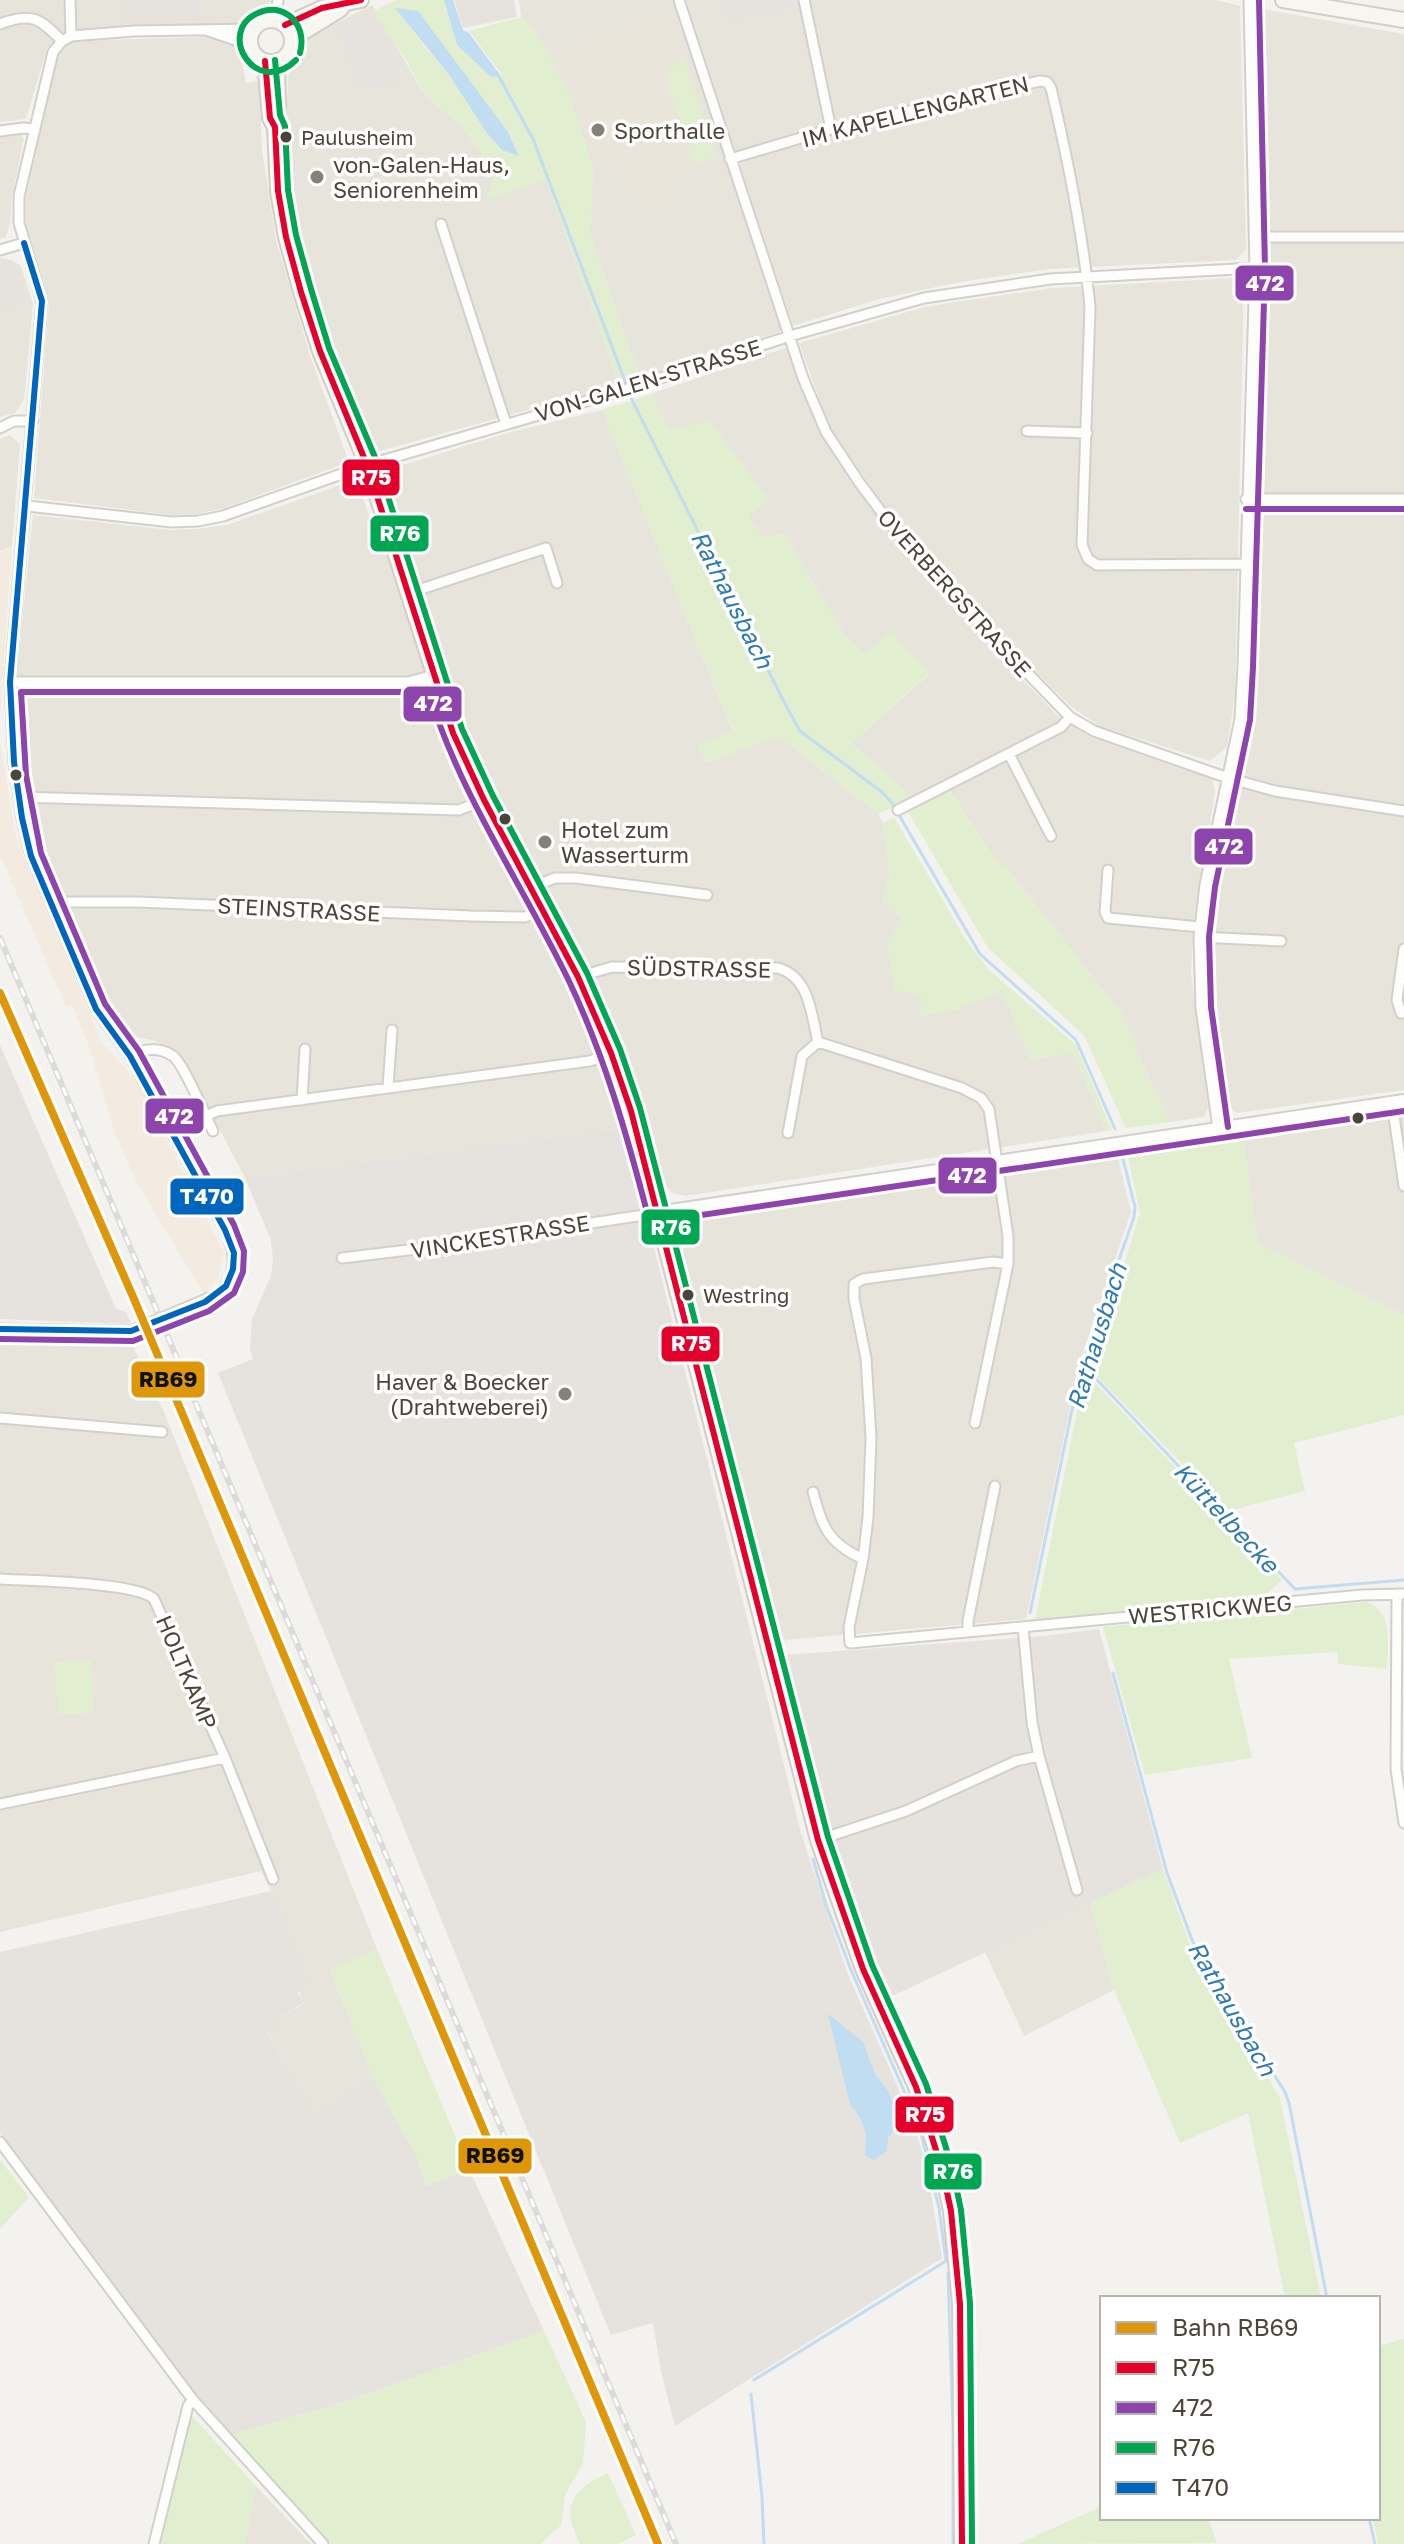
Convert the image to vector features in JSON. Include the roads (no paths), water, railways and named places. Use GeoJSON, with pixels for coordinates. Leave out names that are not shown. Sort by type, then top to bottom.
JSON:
{"type":"FeatureCollection","features":[{"type":"Feature","properties":{"kind":"main road"},"geometry":{"type":"LineString","coordinates":[[1283,0],[1404,20]]}},
{"type":"Feature","properties":{"kind":"main road"},"geometry":{"type":"LineString","coordinates":[[271,61],[255,55],[250,45],[254,29],[263,21],[280,22],[322,8],[358,1]]}},
{"type":"Feature","properties":{"kind":"main road"},"geometry":{"type":"LineString","coordinates":[[292,39],[358,1]]}},
{"type":"Feature","properties":{"kind":"main road"},"geometry":{"type":"LineString","coordinates":[[271,61],[290,50],[292,39],[280,22]]}},
{"type":"Feature","properties":{"kind":"main road"},"geometry":{"type":"LineString","coordinates":[[271,61],[278,117],[275,127],[278,191],[286,237],[320,351],[367,465],[453,733],[484,800],[578,977],[611,1053],[631,1111],[818,1840],[863,1969],[930,2125],[951,2211],[960,2304],[962,2544]]}},
{"type":"Feature","properties":{"kind":"street"},"geometry":{"type":"LineString","coordinates":[[67,39],[70,0]]}},
{"type":"Feature","properties":{"kind":"street"},"geometry":{"type":"LineString","coordinates":[[278,0],[280,22]]}},
{"type":"Feature","properties":{"kind":"street","name":"OVERBERGSTRASSE"},"geometry":{"type":"LineString","coordinates":[[679,0],[803,378],[826,432],[897,533],[944,587],[1070,717],[1094,731],[1228,778],[1275,791],[1404,811]]}},
{"type":"Feature","properties":{"kind":"street"},"geometry":{"type":"LineString","coordinates":[[804,0],[831,129]]}},
{"type":"Feature","properties":{"kind":"street"},"geometry":{"type":"LineString","coordinates":[[1218,1128],[1201,1008],[1199,932],[1205,885],[1240,719],[1255,268],[1249,0]]}},
{"type":"Feature","properties":{"kind":"street"},"geometry":{"type":"LineString","coordinates":[[0,24],[22,17],[42,20],[67,39]]}},
{"type":"Feature","properties":{"kind":"street"},"geometry":{"type":"LineString","coordinates":[[0,1329],[131,1331],[205,1302],[228,1283],[234,1261],[232,1245],[130,1056],[96,1009],[31,856],[14,762],[10,682],[42,301],[19,223],[19,196],[53,52],[67,39],[134,31],[254,29]]}},
{"type":"Feature","properties":{"kind":"street"},"geometry":{"type":"LineString","coordinates":[[206,30],[250,45]]}},
{"type":"Feature","properties":{"kind":"street","name":"IM KAPELLENGARTEN"},"geometry":{"type":"LineString","coordinates":[[730,159],[831,129],[1040,81],[1047,82],[1066,156],[1087,277]]}},
{"type":"Feature","properties":{"kind":"street"},"geometry":{"type":"LineString","coordinates":[[0,131],[34,129]]}},
{"type":"Feature","properties":{"kind":"street","name":"VON-GALEN-STRASSE"},"geometry":{"type":"LineString","coordinates":[[441,224],[506,424]]}},
{"type":"Feature","properties":{"kind":"street"},"geometry":{"type":"LineString","coordinates":[[1255,237],[1404,237]]}},
{"type":"Feature","properties":{"kind":"street"},"geometry":{"type":"LineString","coordinates":[[0,250],[24,243]]}},
{"type":"Feature","properties":{"kind":"street","name":"VON-GALEN-STRASSE"},"geometry":{"type":"LineString","coordinates":[[27,506],[172,522],[198,521],[223,516],[367,465],[924,298],[1050,279],[1255,268]]}},
{"type":"Feature","properties":{"kind":"street"},"geometry":{"type":"LineString","coordinates":[[1087,277],[1090,307],[1082,545],[1088,559],[1097,565],[1246,564]]}},
{"type":"Feature","properties":{"kind":"street"},"geometry":{"type":"LineString","coordinates":[[0,428],[14,421],[33,421]]}},
{"type":"Feature","properties":{"kind":"street"},"geometry":{"type":"LineString","coordinates":[[1027,431],[1087,433]]}},
{"type":"Feature","properties":{"kind":"street"},"geometry":{"type":"LineString","coordinates":[[1246,499],[1404,499]]}},
{"type":"Feature","properties":{"kind":"street"},"geometry":{"type":"LineString","coordinates":[[409,593],[546,548],[557,583]]}},
{"type":"Feature","properties":{"kind":"street"},"geometry":{"type":"LineString","coordinates":[[10,682],[408,682],[434,675]]}},
{"type":"Feature","properties":{"kind":"street"},"geometry":{"type":"LineString","coordinates":[[898,810],[1061,727],[1070,717]]}},
{"type":"Feature","properties":{"kind":"street"},"geometry":{"type":"LineString","coordinates":[[1009,754],[1051,836]]}},
{"type":"Feature","properties":{"kind":"street"},"geometry":{"type":"LineString","coordinates":[[19,797],[459,810],[484,800]]}},
{"type":"Feature","properties":{"kind":"street"},"geometry":{"type":"LineString","coordinates":[[1108,870],[1105,912],[1114,921],[1281,941]]}},
{"type":"Feature","properties":{"kind":"street"},"geometry":{"type":"LineString","coordinates":[[532,887],[555,878],[576,878],[707,895]]}},
{"type":"Feature","properties":{"kind":"street","name":"STEINSTRASSE"},"geometry":{"type":"LineString","coordinates":[[54,906],[66,902],[138,902],[525,917],[544,910]]}},
{"type":"Feature","properties":{"kind":"street"},"geometry":{"type":"LineString","coordinates":[[1402,1013],[1397,1000],[1404,949]]}},
{"type":"Feature","properties":{"kind":"street","name":"SÜDSTRASSE"},"geometry":{"type":"LineString","coordinates":[[578,977],[612,967],[778,968],[790,971],[804,988],[818,1042]]}},
{"type":"Feature","properties":{"kind":"street"},"geometry":{"type":"LineString","coordinates":[[388,1087],[392,1030]]}},
{"type":"Feature","properties":{"kind":"street"},"geometry":{"type":"LineString","coordinates":[[788,1133],[802,1056],[818,1042],[962,1088],[981,1098],[989,1109],[1008,1236],[1008,1264],[975,1423]]}},
{"type":"Feature","properties":{"kind":"street"},"geometry":{"type":"LineString","coordinates":[[302,1100],[305,1049]]}},
{"type":"Feature","properties":{"kind":"street"},"geometry":{"type":"LineString","coordinates":[[130,1056],[141,1050],[159,1050],[176,1058],[213,1131]]}},
{"type":"Feature","properties":{"kind":"street"},"geometry":{"type":"LineString","coordinates":[[206,1116],[217,1111],[590,1061],[611,1053]]}},
{"type":"Feature","properties":{"kind":"street"},"geometry":{"type":"LineString","coordinates":[[657,1213],[1398,1102],[1404,1180]]}},
{"type":"Feature","properties":{"kind":"street","name":"VINCKESTRASSE"},"geometry":{"type":"LineString","coordinates":[[342,1258],[657,1213]]}},
{"type":"Feature","properties":{"kind":"street"},"geometry":{"type":"LineString","coordinates":[[813,1492],[829,1536],[844,1551],[863,1559],[870,1490],[870,1407],[854,1284],[863,1279],[964,1265],[1008,1264]]}},
{"type":"Feature","properties":{"kind":"street"},"geometry":{"type":"LineString","coordinates":[[0,1418],[162,1432]]}},
{"type":"Feature","properties":{"kind":"street"},"geometry":{"type":"LineString","coordinates":[[968,1631],[995,1486]]}},
{"type":"Feature","properties":{"kind":"street","name":"WESTRICKWEG"},"geometry":{"type":"LineString","coordinates":[[863,1559],[849,1627],[850,1643],[1362,1595],[1401,1594],[1396,1769],[1404,1823]]}},
{"type":"Feature","properties":{"kind":"street","name":"HOLTKAMP"},"geometry":{"type":"LineString","coordinates":[[0,1579],[126,1588],[148,1593],[159,1607],[225,1758],[273,1879]]}},
{"type":"Feature","properties":{"kind":"street"},"geometry":{"type":"LineString","coordinates":[[1023,1627],[1032,1722],[1077,1890]]}},
{"type":"Feature","properties":{"kind":"street"},"geometry":{"type":"LineString","coordinates":[[818,1840],[906,1811],[1016,1761],[1039,1756]]}},
{"type":"Feature","properties":{"kind":"street","name":"HOLTKAMP"},"geometry":{"type":"LineString","coordinates":[[0,1804],[225,1758]]}},
{"type":"Feature","properties":{"kind":"street"},"geometry":{"type":"LineString","coordinates":[[0,2142],[193,2400],[323,2544]]}},
{"type":"Feature","properties":{"kind":"street"},"geometry":{"type":"LineString","coordinates":[[154,2544],[188,2406],[193,2400]]}},
{"type":"Feature","properties":{"kind":"water"},"geometry":{"type":"Polygon","coordinates":[[[444,0],[453,0],[463,30],[469,33],[500,75],[491,77],[457,45],[444,0]]]}},
{"type":"Feature","properties":{"kind":"water"},"geometry":{"type":"Polygon","coordinates":[[[395,8],[418,11],[508,132],[519,156],[502,150],[487,133],[450,76],[395,8]]]}},
{"type":"Feature","properties":{"kind":"water"},"geometry":{"type":"Polygon","coordinates":[[[828,2014],[863,2042],[875,2074],[888,2091],[897,2111],[887,2151],[874,2160],[865,2156],[864,2129],[850,2105],[828,2014]]]}},
{"type":"Feature","properties":{"kind":"waterway","name":"Rathausbach"},"geometry":{"type":"LineString","coordinates":[[497,73],[533,139],[633,402],[800,731],[882,792],[892,803],[980,954],[1076,1040],[1115,1129]]}},
{"type":"Feature","properties":{"kind":"waterway","name":"Rathausbach"},"geometry":{"type":"LineString","coordinates":[[1030,1613],[1080,1371],[1134,1217],[1135,1207],[1122,1155]]}},
{"type":"Feature","properties":{"kind":"waterway","name":"Küttelbecke"},"geometry":{"type":"LineString","coordinates":[[1083,1365],[1295,1589],[1404,1580]]}},
{"type":"Feature","properties":{"kind":"waterway","name":"Rathausbach"},"geometry":{"type":"LineString","coordinates":[[1113,1673],[1167,1873],[1197,1953],[1289,2103],[1327,2296]]}},
{"type":"Feature","properties":{"kind":"waterway"},"geometry":{"type":"LineString","coordinates":[[754,2380],[946,2261],[939,2208],[919,2125],[851,1970],[826,1905],[813,1859]]}},
{"type":"Feature","properties":{"kind":"waterway"},"geometry":{"type":"LineString","coordinates":[[948,2273],[953,2544]]}},
{"type":"Feature","properties":{"kind":"waterway"},"geometry":{"type":"LineString","coordinates":[[751,2394],[764,2544]]}},
{"type":"Feature","properties":{"kind":"waterway","name":"Rathausbach"},"geometry":{"type":"LineString","coordinates":[[1369,2520],[1375,2544]]}},
{"type":"Feature","properties":{"kind":"railway"},"geometry":{"type":"LineString","coordinates":[[0,938],[676,2544]]}},
{"type":"Feature","properties":{"kind":"rail line","name":"RB69"},"geometry":{"type":"LineString","coordinates":[[0,993],[134,1299],[658,2544]]}},
{"type":"Feature","properties":{"kind":"place","name":"Sporthalle"},"geometry":{"type":"Point","coordinates":[598,130]}},
{"type":"Feature","properties":{"kind":"place","name":"Paulusheim"},"geometry":{"type":"Point","coordinates":[286,137]}},
{"type":"Feature","properties":{"kind":"place","name":"von-Galen-Haus, Seniorenheim"},"geometry":{"type":"Point","coordinates":[317,177]}},
{"type":"Feature","properties":{"kind":"place","name":"Hotel zum Wasserturm"},"geometry":{"type":"Point","coordinates":[545,842]}},
{"type":"Feature","properties":{"kind":"place","name":"Westring"},"geometry":{"type":"Point","coordinates":[688,1295]}},
{"type":"Feature","properties":{"kind":"place","name":"Haver & Boecker (Drahtweberei)"},"geometry":{"type":"Point","coordinates":[565,1394]}}]}
